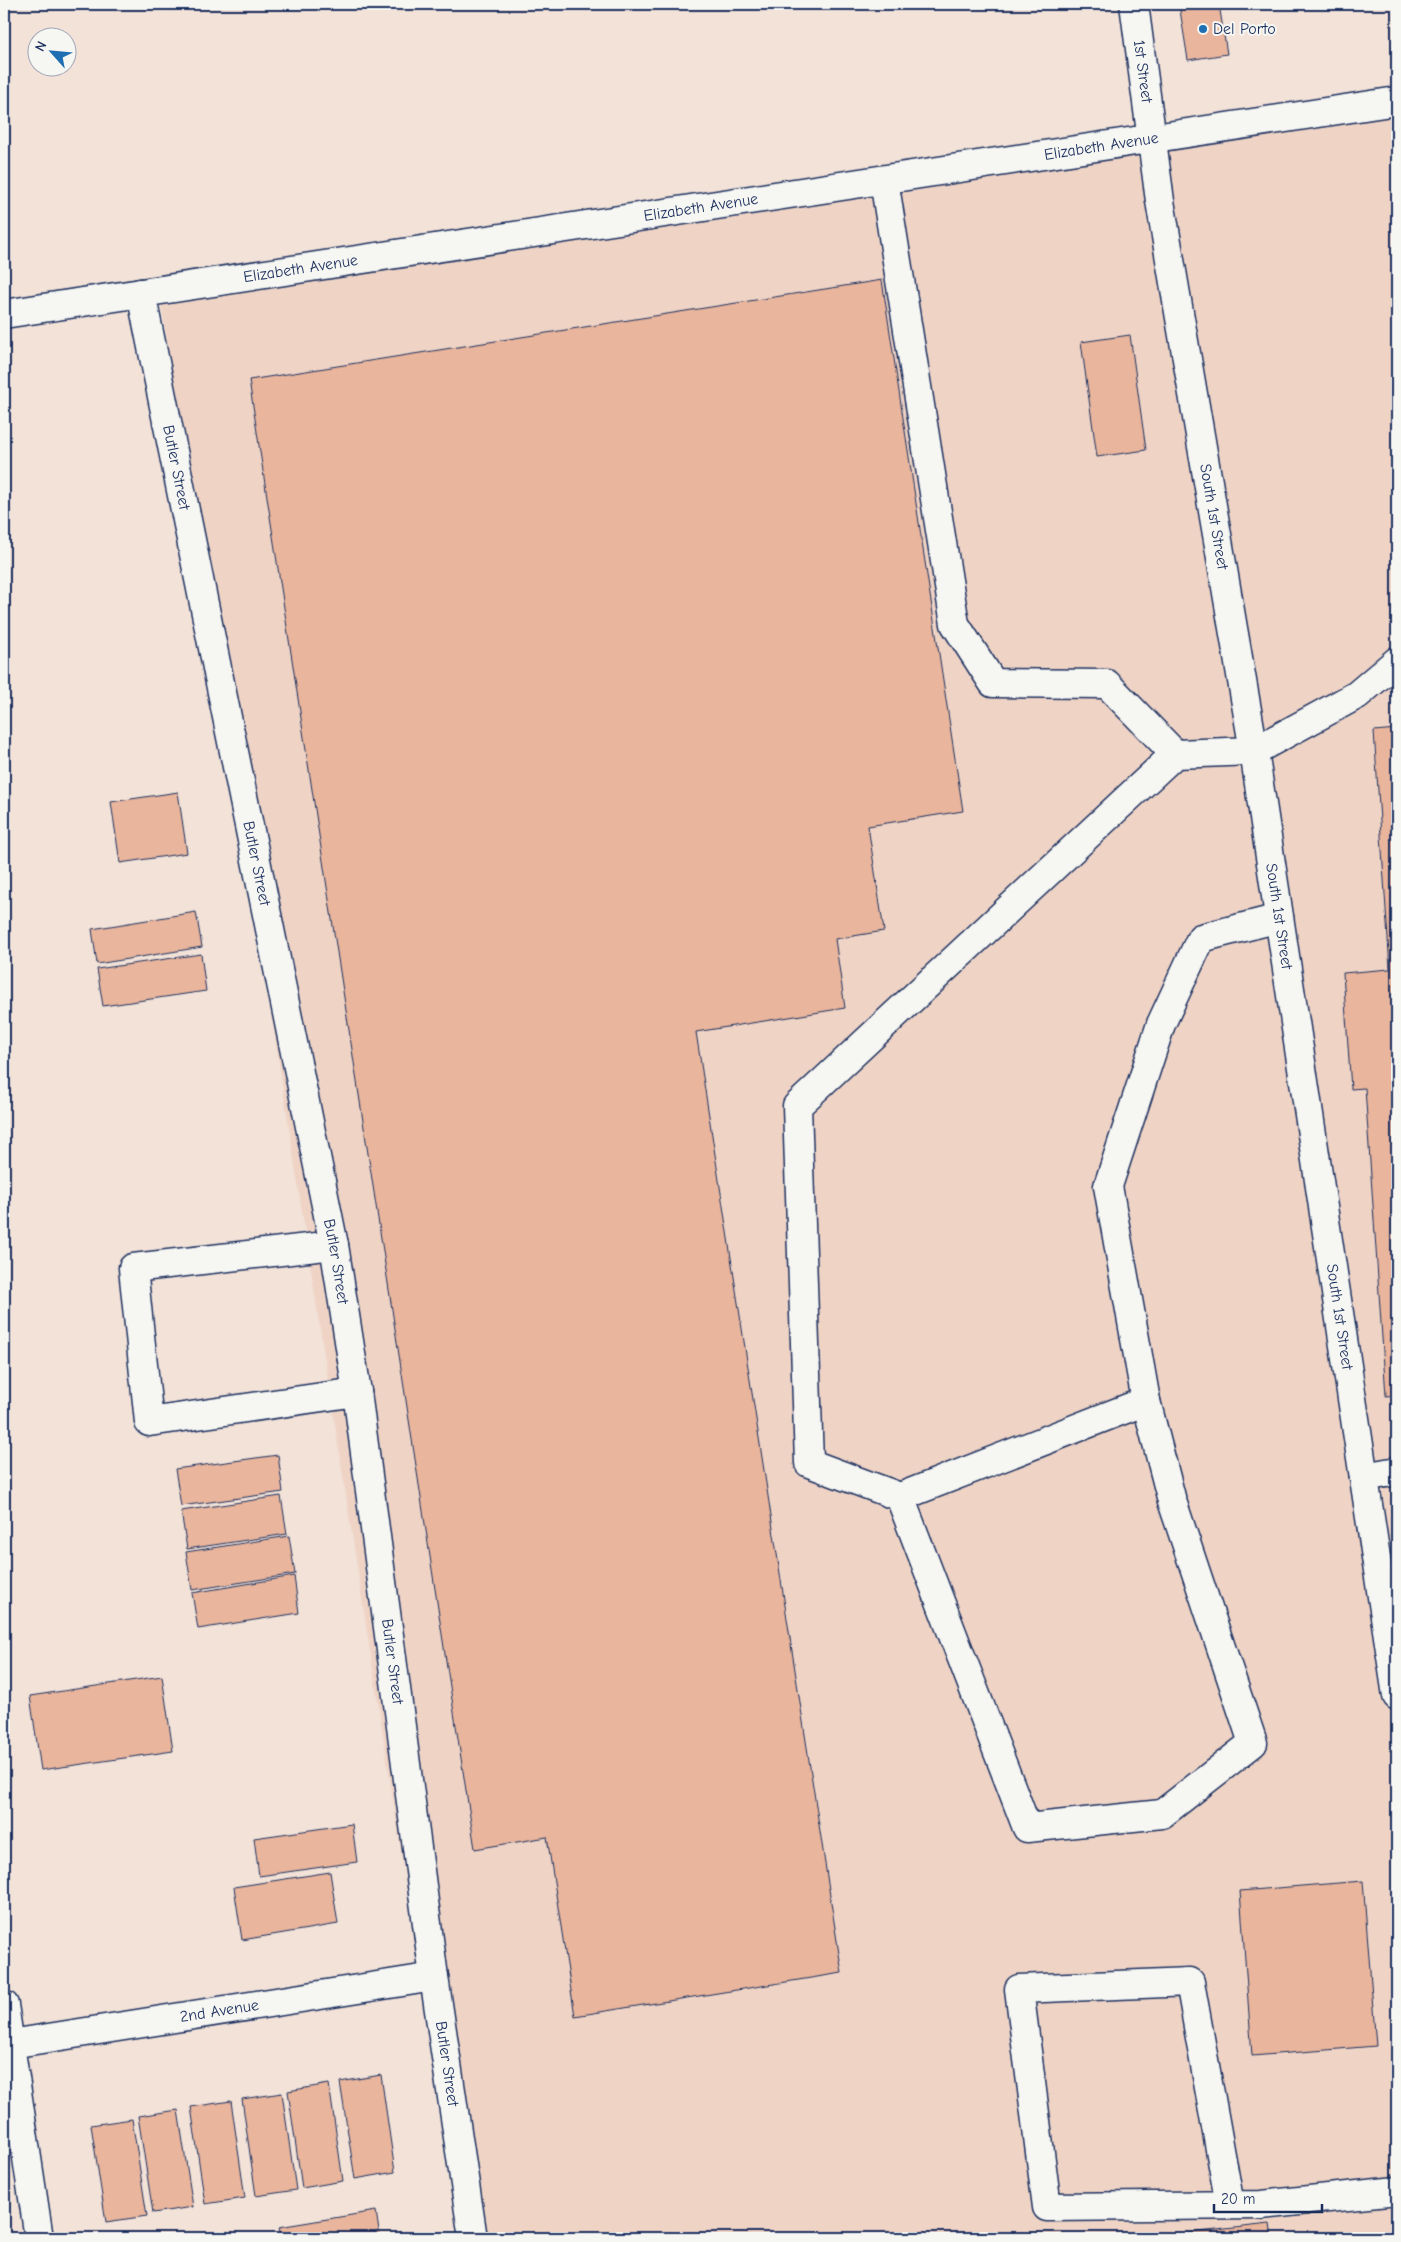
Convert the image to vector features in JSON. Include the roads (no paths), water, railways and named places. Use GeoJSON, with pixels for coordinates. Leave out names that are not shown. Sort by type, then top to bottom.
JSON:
{"type":"FeatureCollection","features":[{"type":"Feature","properties":{"kind":"street","name":"1st Street"},"geometry":{"type":"LineString","coordinates":[[1134,4],[1153,138]]}},
{"type":"Feature","properties":{"kind":"street","name":"Elizabeth Avenue"},"geometry":{"type":"LineString","coordinates":[[4,314],[1397,101]]}},
{"type":"Feature","properties":{"kind":"street","name":"South 1st Street"},"geometry":{"type":"LineString","coordinates":[[1153,138],[1161,211],[1254,751],[1397,1696]]}},
{"type":"Feature","properties":{"kind":"street"},"geometry":{"type":"LineString","coordinates":[[884,180],[955,624],[993,683],[1107,684],[1175,754]]}},
{"type":"Feature","properties":{"kind":"street","name":"Butler Street"},"geometry":{"type":"LineString","coordinates":[[141,293],[334,1245],[357,1392],[434,1977],[474,2238]]}},
{"type":"Feature","properties":{"kind":"street"},"geometry":{"type":"LineString","coordinates":[[1146,1401],[900,1497],[809,1463],[797,1106],[1175,754],[1254,751],[1357,695],[1397,661]]}},
{"type":"Feature","properties":{"kind":"street"},"geometry":{"type":"LineString","coordinates":[[900,1497],[1027,1828],[1162,1814],[1253,1743],[1172,1500],[1146,1401],[1108,1186],[1162,1024],[1201,938],[1279,918]]}},
{"type":"Feature","properties":{"kind":"street"},"geometry":{"type":"LineString","coordinates":[[334,1245],[133,1268],[148,1422],[357,1392]]}},
{"type":"Feature","properties":{"kind":"street"},"geometry":{"type":"LineString","coordinates":[[1364,1478],[1397,1471]]}},
{"type":"Feature","properties":{"kind":"street","name":"2nd Avenue"},"geometry":{"type":"LineString","coordinates":[[7,2045],[434,1977]]}},
{"type":"Feature","properties":{"kind":"street"},"geometry":{"type":"LineString","coordinates":[[1230,2205],[1190,1982],[1020,1989],[1047,2207],[1261,2205],[1397,2191]]}},
{"type":"Feature","properties":{"kind":"street"},"geometry":{"type":"LineString","coordinates":[[4,2005],[7,2045],[39,2238]]}},
{"type":"Feature","properties":{"kind":"place","name":"Del Porto"},"geometry":{"type":"Point","coordinates":[1203,29]}}]}
